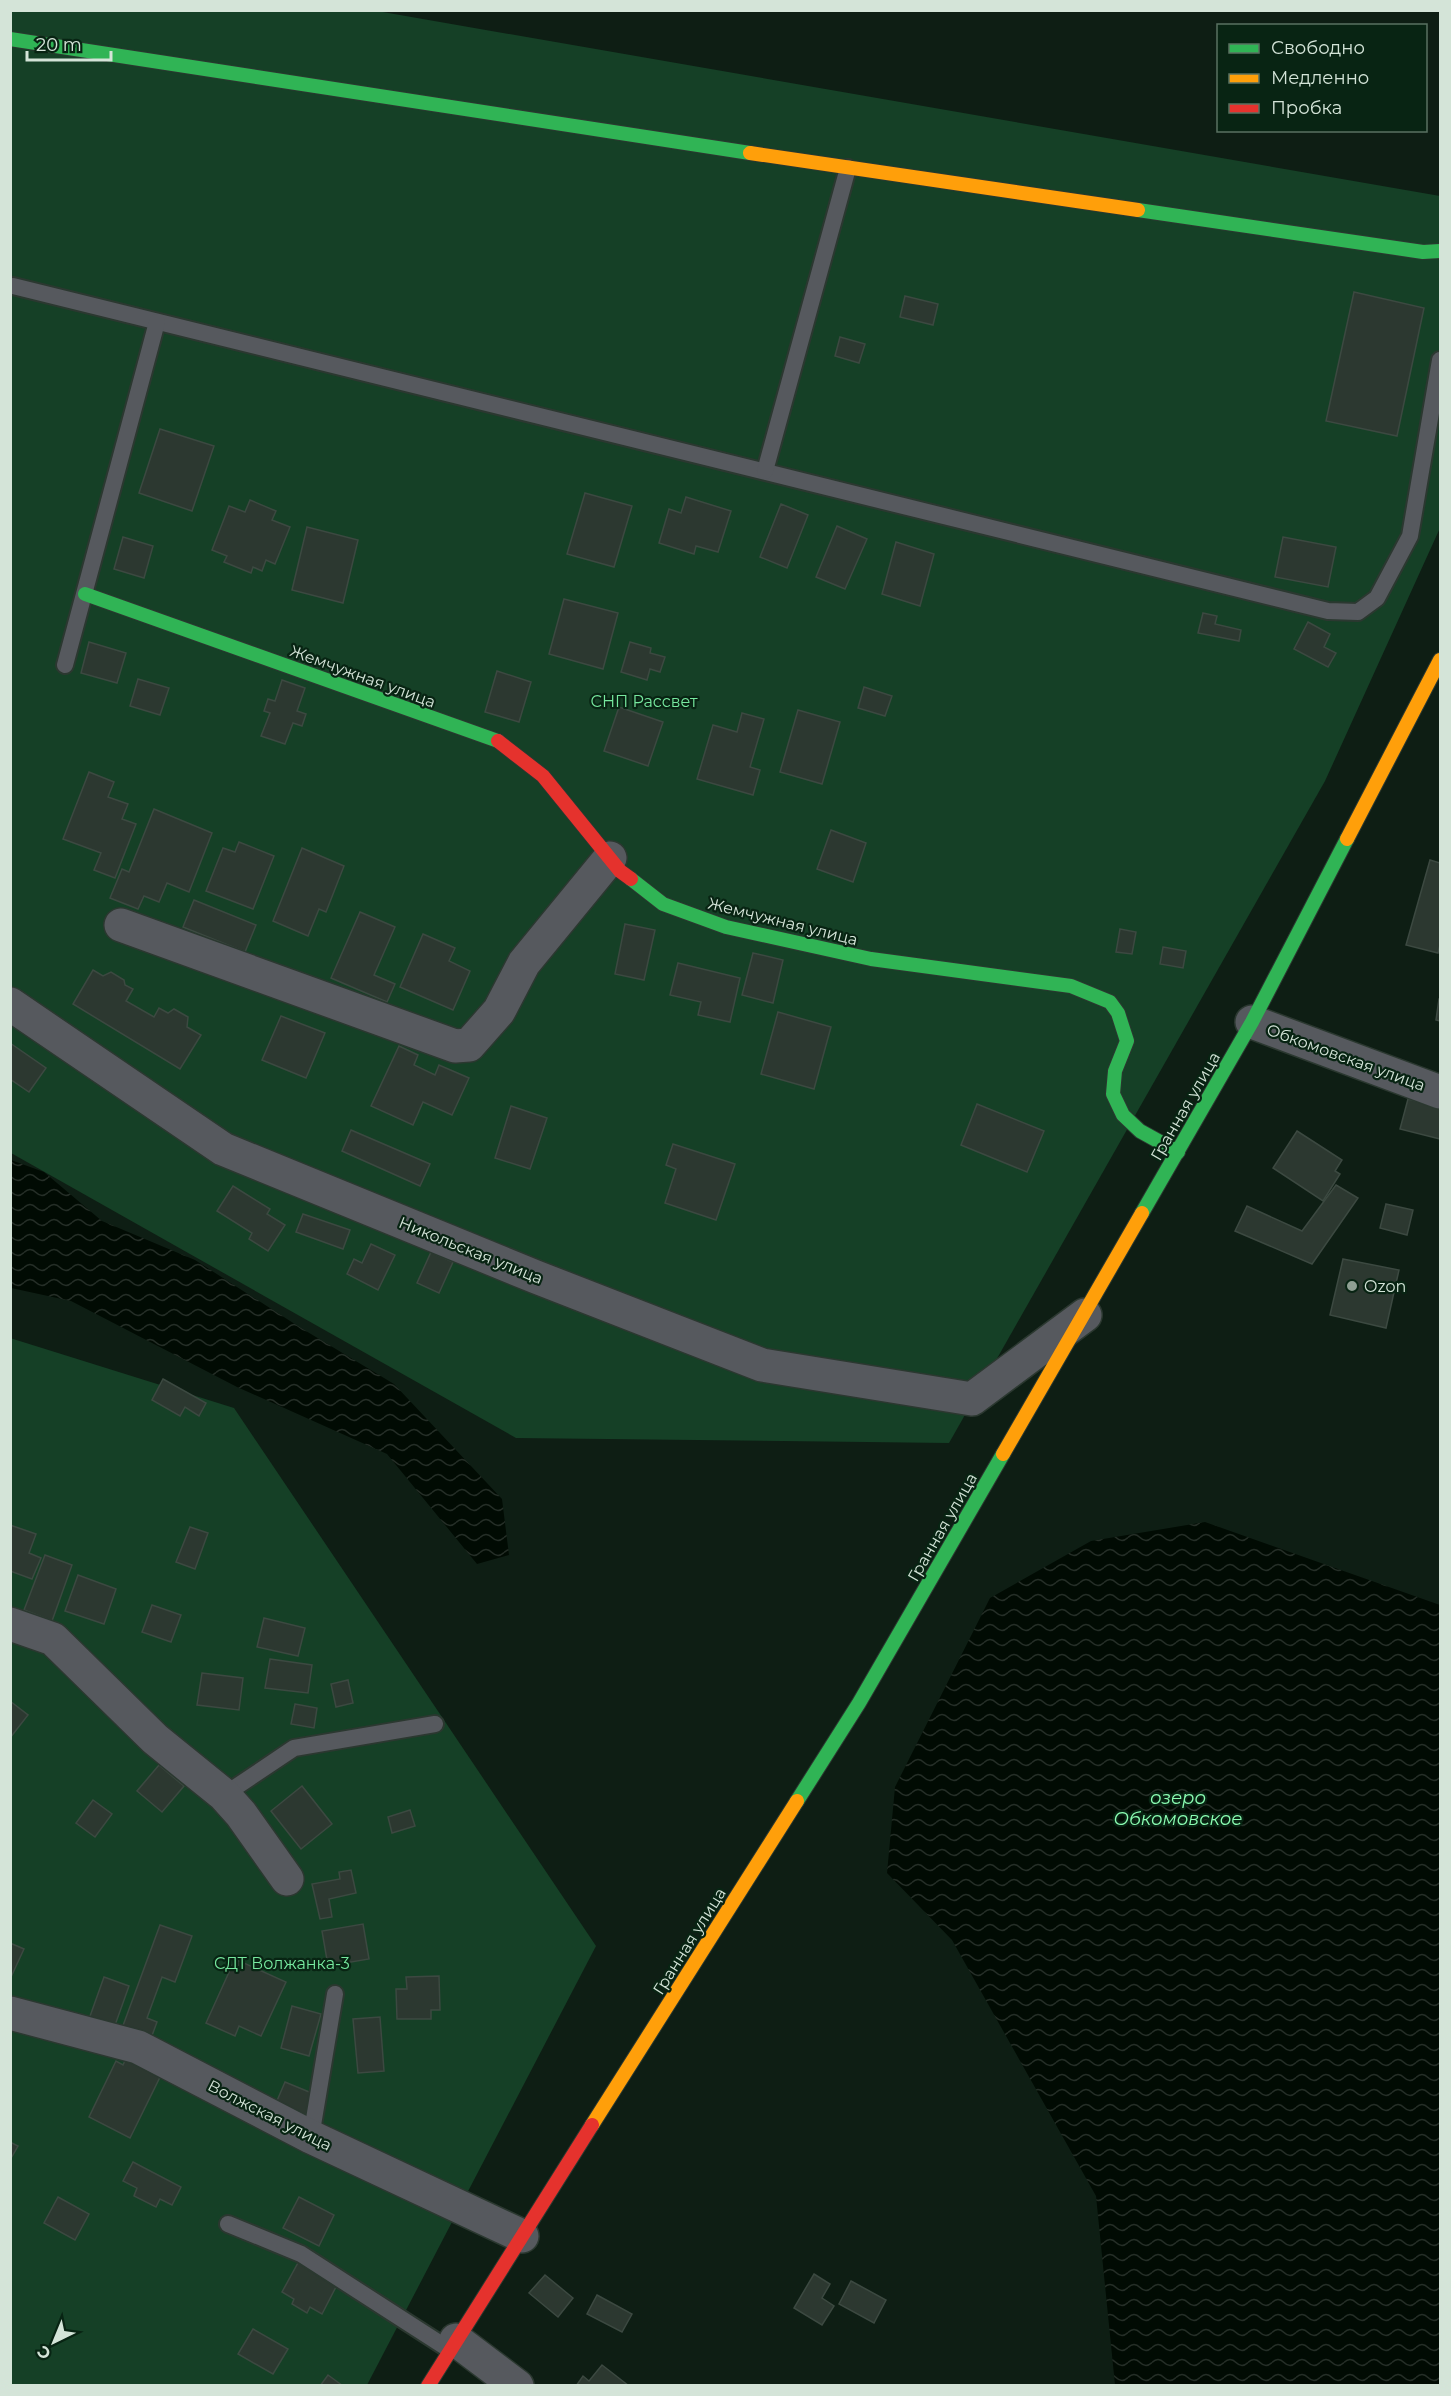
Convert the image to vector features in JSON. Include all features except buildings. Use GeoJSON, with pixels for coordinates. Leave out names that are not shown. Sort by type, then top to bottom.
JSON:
{"type":"FeatureCollection","features":[{"type":"Feature","properties":{"kind":"street"},"geometry":{"type":"LineString","coordinates":[[10,39],[848,168],[1423,252],[1440,251]]}},
{"type":"Feature","properties":{"kind":"street","name":"Жемчужная улица"},"geometry":{"type":"LineString","coordinates":[[85,594],[501,742],[543,776],[620,871],[663,904],[726,927],[871,959],[1071,986],[1110,1002],[1118,1013],[1127,1041],[1116,1071],[1113,1094],[1123,1115],[1140,1131],[1178,1152]]}},
{"type":"Feature","properties":{"kind":"street","name":"Гранная улица"},"geometry":{"type":"LineString","coordinates":[[428,2385],[860,1703],[1252,1023],[1440,660]]}},
{"type":"Feature","properties":{"kind":"street"},"geometry":{"type":"LineString","coordinates":[[120,925],[455,1046],[469,1045],[482,1033],[498,1011],[524,963],[610,858]]}},
{"type":"Feature","properties":{"kind":"street","name":"Никольская улица"},"geometry":{"type":"LineString","coordinates":[[10,1004],[223,1149],[536,1277],[762,1365],[972,1399],[1085,1315]]}},
{"type":"Feature","properties":{"kind":"street","name":"Обкомовская улица"},"geometry":{"type":"LineString","coordinates":[[1252,1023],[1440,1092]]}},
{"type":"Feature","properties":{"kind":"street"},"geometry":{"type":"LineString","coordinates":[[10,1624],[53,1639],[155,1739],[224,1795],[241,1814],[286,1879]]}},
{"type":"Feature","properties":{"kind":"street","name":"Волжская улица"},"geometry":{"type":"LineString","coordinates":[[10,2013],[138,2047],[311,2138],[522,2236]]}},
{"type":"Feature","properties":{"kind":"street"},"geometry":{"type":"LineString","coordinates":[[453,2345],[517,2385]]}},
{"type":"Feature","properties":{"kind":"lane"},"geometry":{"type":"LineString","coordinates":[[765,471],[848,168]]}},
{"type":"Feature","properties":{"kind":"lane"},"geometry":{"type":"LineString","coordinates":[[13,286],[1328,611],[1358,612],[1377,598],[1410,536],[1440,360]]}},
{"type":"Feature","properties":{"kind":"lane"},"geometry":{"type":"LineString","coordinates":[[65,665],[157,322]]}},
{"type":"Feature","properties":{"kind":"lane"},"geometry":{"type":"LineString","coordinates":[[224,1795],[294,1748],[435,1724]]}},
{"type":"Feature","properties":{"kind":"lane"},"geometry":{"type":"LineString","coordinates":[[311,2138],[335,1994]]}},
{"type":"Feature","properties":{"kind":"lane"},"geometry":{"type":"LineString","coordinates":[[228,2224],[301,2254],[453,2345]]}},
{"type":"Feature","properties":{"kind":"green space","name":"СНП Рассвет"},"geometry":{"type":"Polygon","coordinates":[[[11,11],[377,11],[1440,196],[1440,528],[1325,781],[949,1443],[516,1438],[11,1153],[11,11]]]}},
{"type":"Feature","properties":{"kind":"green space","name":"СДТ Волжанка-3"},"geometry":{"type":"Polygon","coordinates":[[[10,1338],[234,1408],[596,1946],[367,2385],[11,2385],[10,1338]]]}},
{"type":"Feature","properties":{"kind":"water"},"geometry":{"type":"Polygon","coordinates":[[[11,1160],[44,1172],[102,1221],[195,1260],[394,1384],[502,1499],[509,1555],[477,1564],[387,1454],[237,1387],[71,1301],[11,1288],[11,1160]]]}},
{"type":"Feature","properties":{"kind":"water","name":"озеро Обкомовское"},"geometry":{"type":"Polygon","coordinates":[[[1205,1522],[1440,1605],[1440,2385],[1115,2385],[1096,2196],[952,1940],[887,1873],[895,1787],[990,1598],[1091,1541],[1205,1522]]]}},
{"type":"Feature","properties":{"kind":"traffic: fast"},"geometry":{"type":"LineString","coordinates":[[10,39],[750,153]]}},
{"type":"Feature","properties":{"kind":"traffic: fast"},"geometry":{"type":"LineString","coordinates":[[1138,210],[1423,252],[1440,251]]}},
{"type":"Feature","properties":{"kind":"traffic: fast"},"geometry":{"type":"LineString","coordinates":[[85,594],[498,741]]}},
{"type":"Feature","properties":{"kind":"traffic: fast"},"geometry":{"type":"LineString","coordinates":[[1142,1213],[1252,1022],[1347,839]]}},
{"type":"Feature","properties":{"kind":"traffic: fast"},"geometry":{"type":"LineString","coordinates":[[631,879],[663,904],[726,927],[871,959],[1071,986],[1110,1002],[1118,1013],[1127,1041],[1115,1071],[1113,1094],[1123,1115],[1140,1131],[1178,1152]]}},
{"type":"Feature","properties":{"kind":"traffic: fast"},"geometry":{"type":"LineString","coordinates":[[797,1801],[859,1703],[1003,1454]]}},
{"type":"Feature","properties":{"kind":"traffic: slow"},"geometry":{"type":"LineString","coordinates":[[750,153],[1138,210]]}},
{"type":"Feature","properties":{"kind":"traffic: slow"},"geometry":{"type":"LineString","coordinates":[[1347,839],[1440,660]]}},
{"type":"Feature","properties":{"kind":"traffic: slow"},"geometry":{"type":"LineString","coordinates":[[1003,1454],[1142,1213]]}},
{"type":"Feature","properties":{"kind":"traffic: slow"},"geometry":{"type":"LineString","coordinates":[[592,2125],[797,1801]]}},
{"type":"Feature","properties":{"kind":"traffic: jam"},"geometry":{"type":"LineString","coordinates":[[498,741],[543,776],[620,871],[631,879]]}},
{"type":"Feature","properties":{"kind":"traffic: jam"},"geometry":{"type":"LineString","coordinates":[[428,2386],[592,2125]]}},
{"type":"Feature","properties":{"kind":"place","name":"Ozon"},"geometry":{"type":"Point","coordinates":[1352,1286]}}]}
